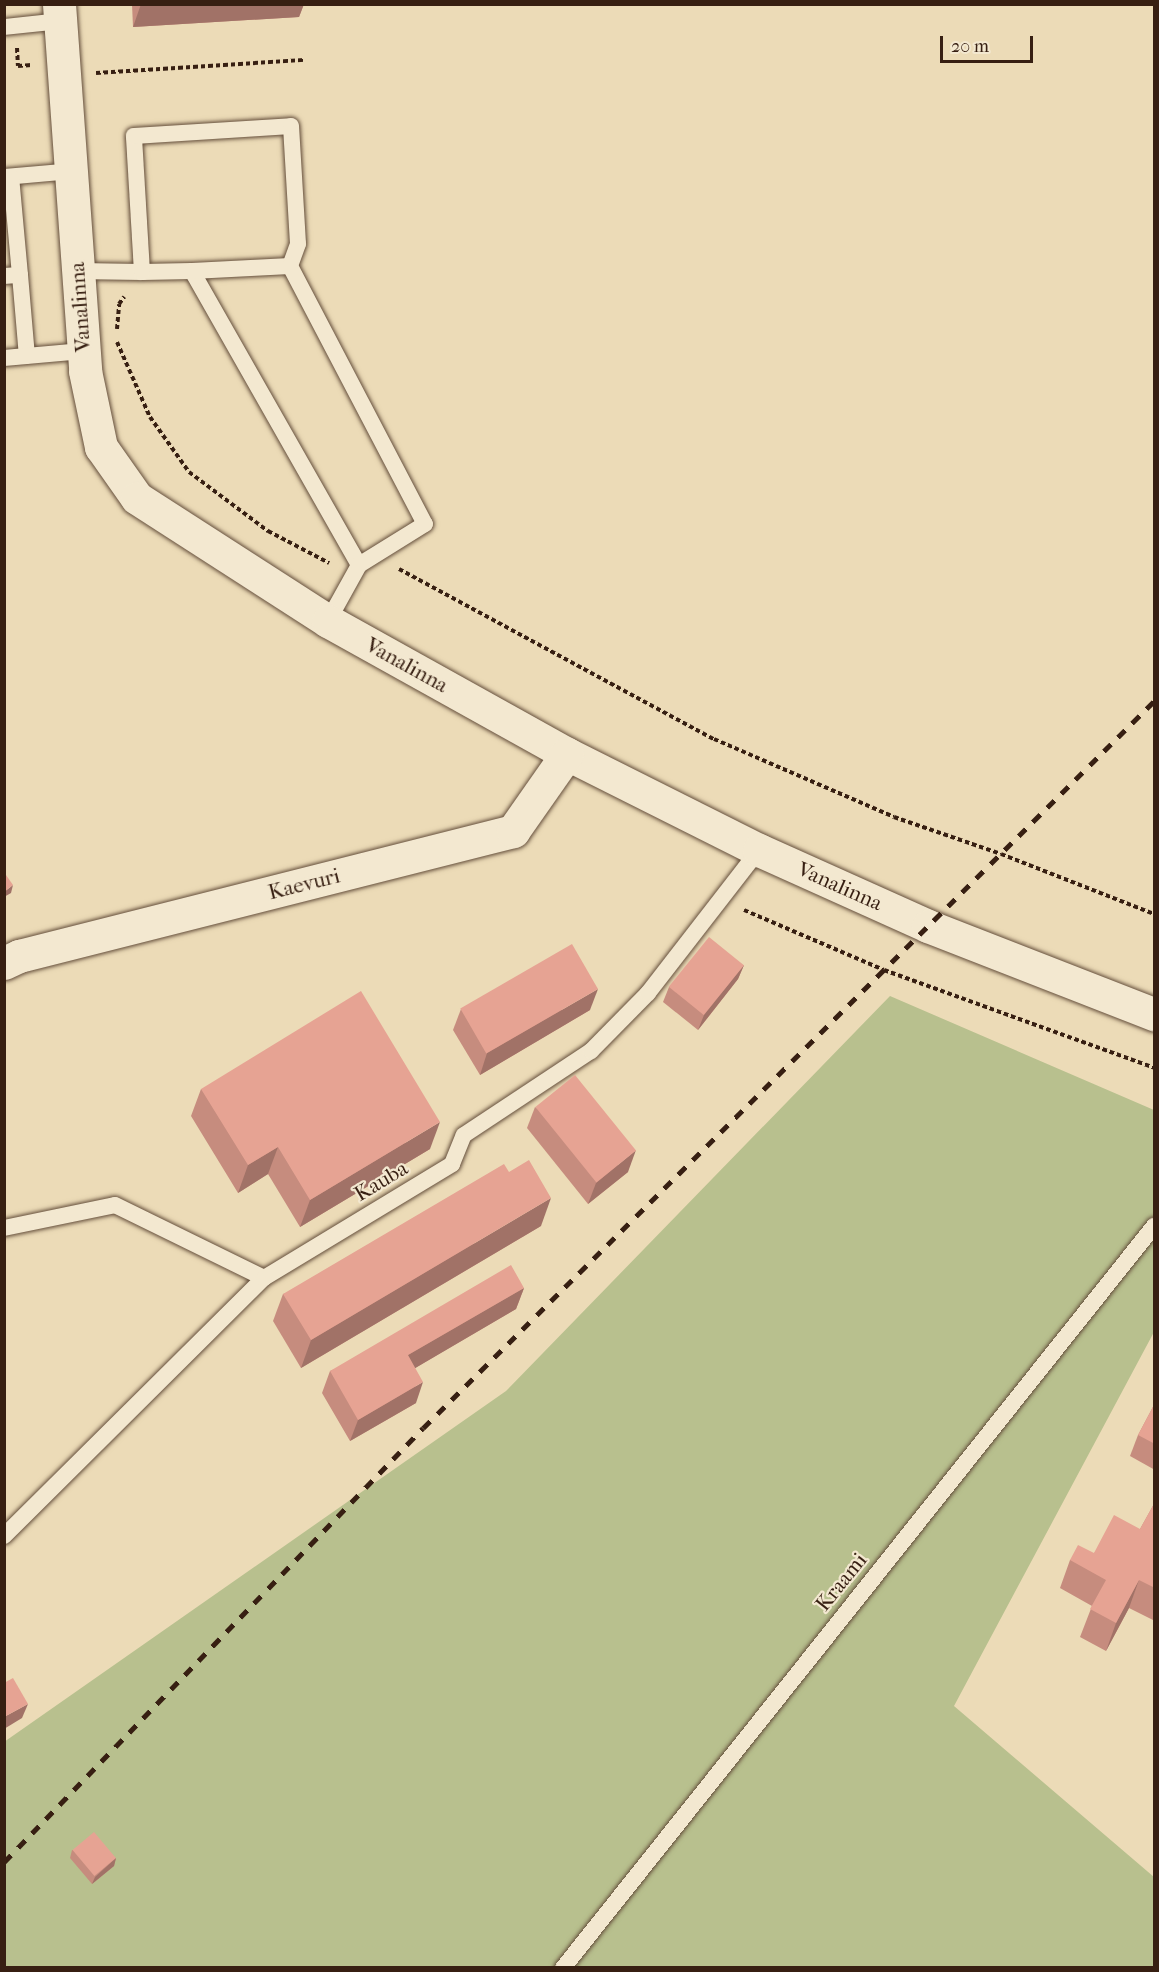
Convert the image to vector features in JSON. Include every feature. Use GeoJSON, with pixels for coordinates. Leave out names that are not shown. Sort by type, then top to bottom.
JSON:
{"type":"FeatureCollection","features":[{"type":"Feature","properties":{"kind":"street","name":"Vanalinna"},"geometry":{"type":"LineString","coordinates":[[60,13],[85,371],[101,447],[137,498],[328,621],[567,754],[759,850],[928,926],[1155,1014]]}},
{"type":"Feature","properties":{"kind":"street","name":"Kaevuri"},"geometry":{"type":"LineString","coordinates":[[4,963],[31,953],[513,831],[567,754]]}},
{"type":"Feature","properties":{"kind":"lane"},"geometry":{"type":"LineString","coordinates":[[4,27],[60,13]]}},
{"type":"Feature","properties":{"kind":"lane"},"geometry":{"type":"LineString","coordinates":[[142,272],[134,135],[291,126],[298,244],[290,266],[425,524],[355,573],[328,621]]}},
{"type":"Feature","properties":{"kind":"lane"},"geometry":{"type":"LineString","coordinates":[[27,356],[12,275],[8,177],[72,171]]}},
{"type":"Feature","properties":{"kind":"lane"},"geometry":{"type":"LineString","coordinates":[[77,271],[192,271],[290,266]]}},
{"type":"Feature","properties":{"kind":"lane"},"geometry":{"type":"LineString","coordinates":[[192,271],[355,573]]}},
{"type":"Feature","properties":{"kind":"lane"},"geometry":{"type":"LineString","coordinates":[[4,358],[83,351]]}},
{"type":"Feature","properties":{"kind":"lane","name":"Kauba"},"geometry":{"type":"LineString","coordinates":[[4,1536],[264,1278],[452,1164],[464,1135],[591,1051],[648,993],[759,850]]}},
{"type":"Feature","properties":{"kind":"lane"},"geometry":{"type":"LineString","coordinates":[[4,1228],[115,1205],[264,1278]]}},
{"type":"Feature","properties":{"kind":"lane","name":"Kraami"},"geometry":{"type":"LineString","coordinates":[[563,1968],[1155,1226]]}},
{"type":"Feature","properties":{"kind":"path"},"geometry":{"type":"LineString","coordinates":[[88,74],[305,60]]}},
{"type":"Feature","properties":{"kind":"path"},"geometry":{"type":"LineString","coordinates":[[123,272],[126,295],[119,304],[116,339],[150,417],[189,472],[268,531],[331,564],[355,573],[400,569],[714,738],[894,818],[1001,854],[1155,914]]}},
{"type":"Feature","properties":{"kind":"path"},"geometry":{"type":"LineString","coordinates":[[720,900],[884,970],[1155,1068]]}},
{"type":"Feature","properties":{"kind":"green space"},"geometry":{"type":"Polygon","coordinates":[[[890,996],[1154,1110],[1154,1332],[954,1706],[1154,1877],[1154,1967],[5,1967],[4,1742],[506,1391],[890,996]]]}},
{"type":"Feature","properties":{"kind":"building"},"geometry":{"type":"Polygon","coordinates":[[[6,875],[13,885],[4,892],[4,876],[6,875]]]}},
{"type":"Feature","properties":{"kind":"building"},"geometry":{"type":"Polygon","coordinates":[[[709,937],[744,965],[704,1015],[669,987],[709,937]]]}},
{"type":"Feature","properties":{"kind":"building"},"geometry":{"type":"Polygon","coordinates":[[[572,944],[598,989],[486,1054],[460,1008],[572,944]]]}},
{"type":"Feature","properties":{"kind":"building"},"geometry":{"type":"Polygon","coordinates":[[[361,991],[440,1122],[310,1200],[278,1147],[248,1165],[201,1089],[361,991]]]}},
{"type":"Feature","properties":{"kind":"building"},"geometry":{"type":"Polygon","coordinates":[[[575,1075],[636,1150],[596,1182],[535,1107],[575,1075]]]}},
{"type":"Feature","properties":{"kind":"building"},"geometry":{"type":"Polygon","coordinates":[[[529,1160],[551,1198],[311,1340],[283,1294],[504,1164],[509,1172],[529,1160]]]}},
{"type":"Feature","properties":{"kind":"building"},"geometry":{"type":"Polygon","coordinates":[[[511,1265],[524,1288],[408,1355],[423,1382],[358,1420],[330,1371],[511,1265]]]}},
{"type":"Feature","properties":{"kind":"building"},"geometry":{"type":"Polygon","coordinates":[[[1155,1403],[1155,1444],[1138,1435],[1155,1403]]]}},
{"type":"Feature","properties":{"kind":"building"},"geometry":{"type":"Polygon","coordinates":[[[1155,1502],[1155,1588],[1139,1580],[1116,1623],[1090,1609],[1106,1580],[1070,1560],[1078,1545],[1094,1553],[1114,1515],[1140,1529],[1155,1502]]]}},
{"type":"Feature","properties":{"kind":"building"},"geometry":{"type":"Polygon","coordinates":[[[13,1678],[28,1704],[4,1717],[4,1683],[13,1678]]]}},
{"type":"Feature","properties":{"kind":"building"},"geometry":{"type":"Polygon","coordinates":[[[94,1832],[116,1858],[94,1876],[73,1850],[94,1832]]]}},
{"type":"Feature","properties":{"kind":"railway"},"geometry":{"type":"LineString","coordinates":[[4,1862],[423,1428],[1154,701]]}}]}
